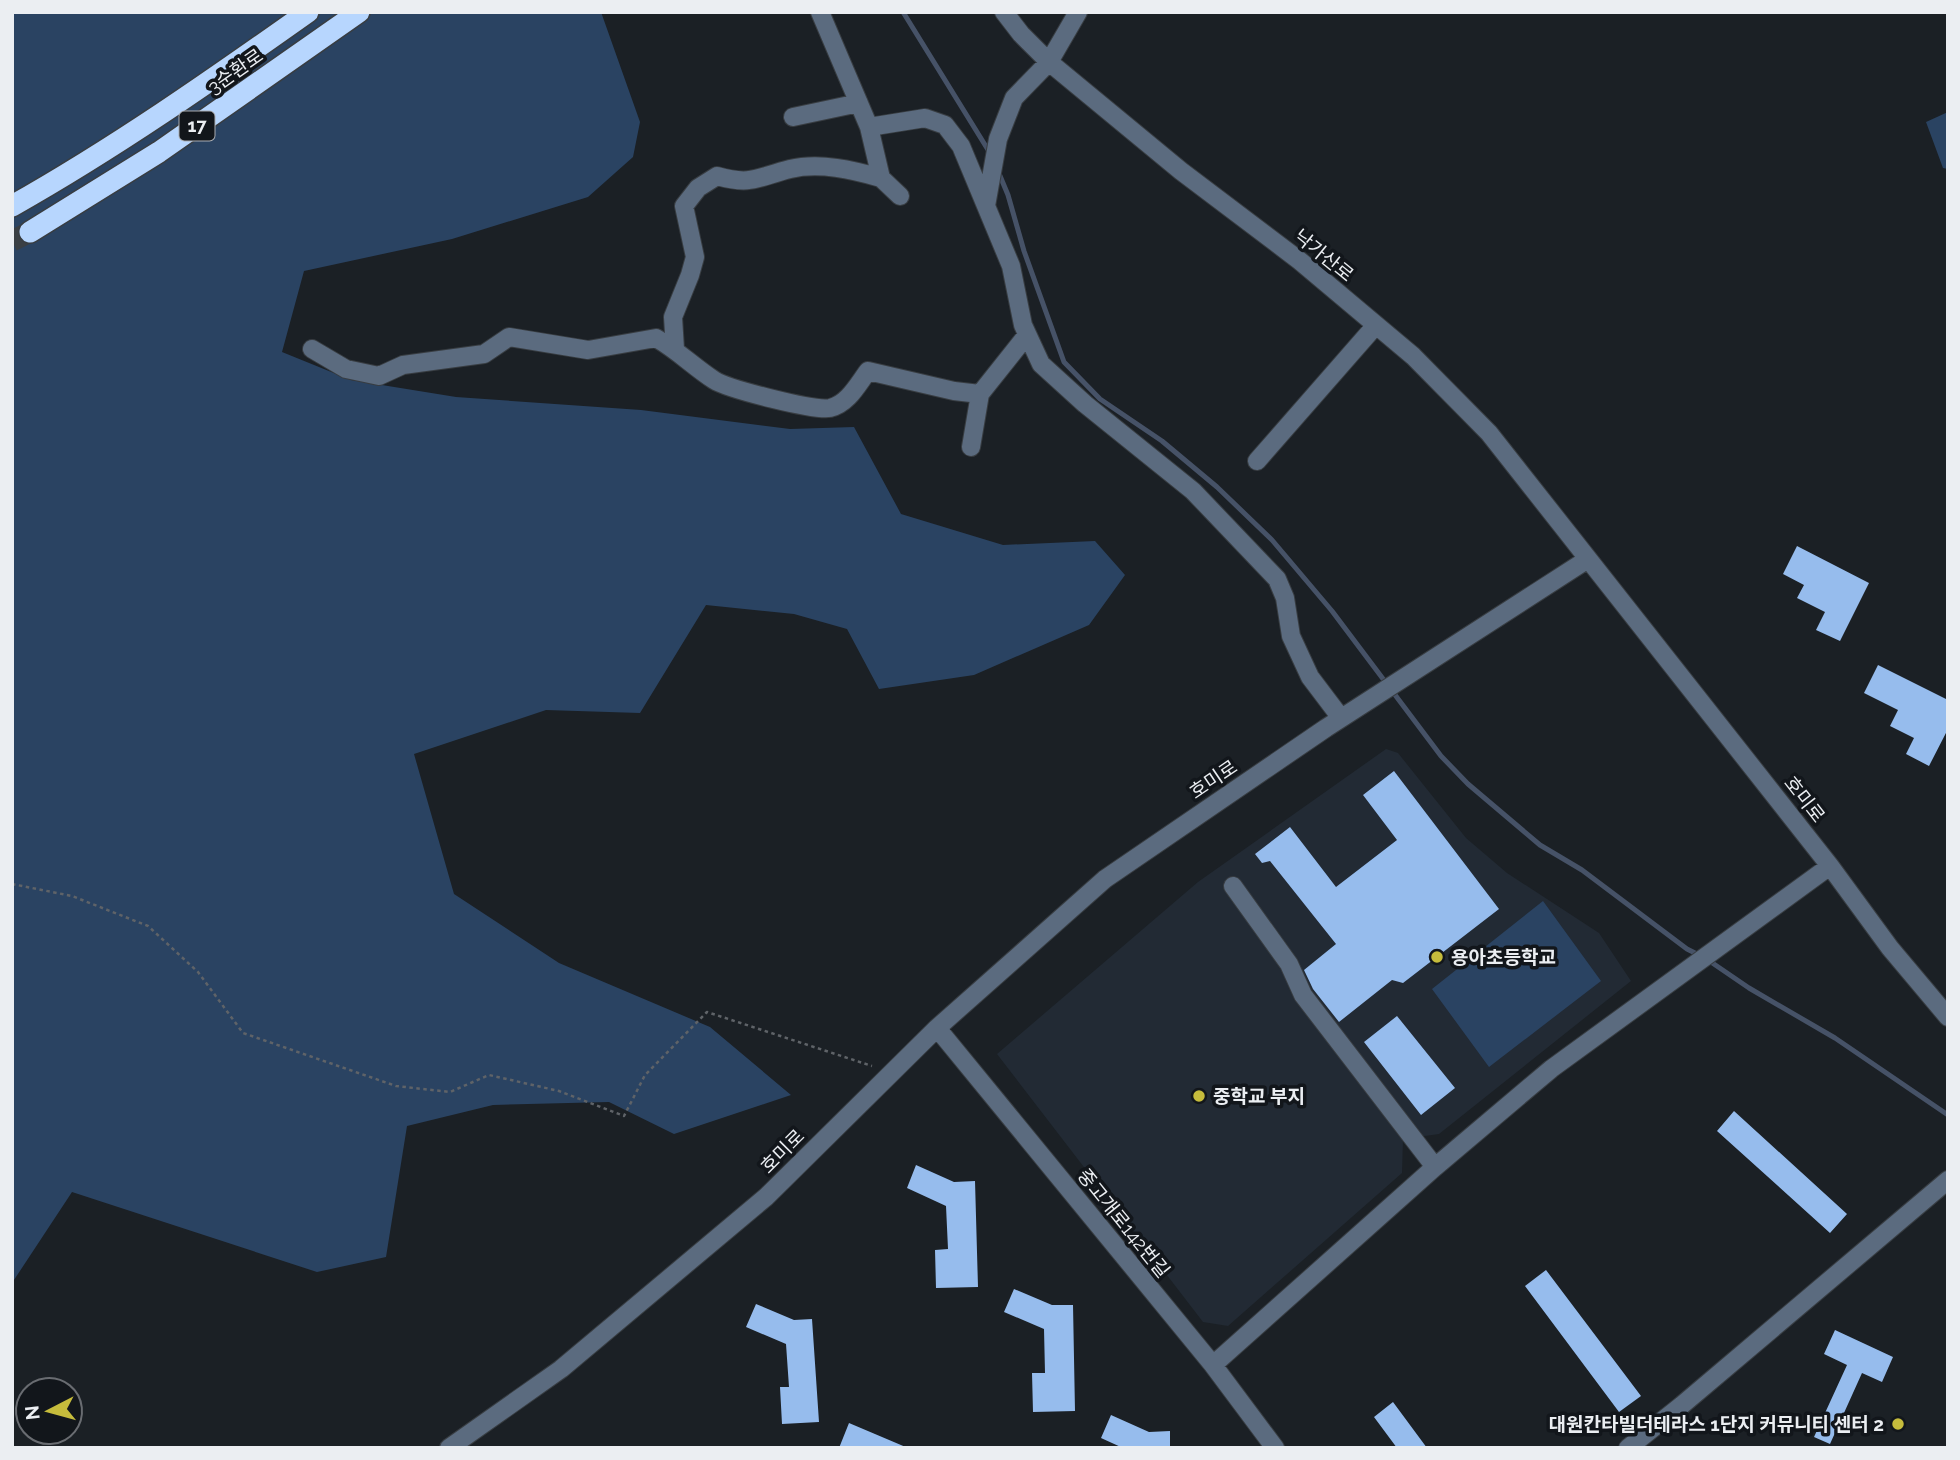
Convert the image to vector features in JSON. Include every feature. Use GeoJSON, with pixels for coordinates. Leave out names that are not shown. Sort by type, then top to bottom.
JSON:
{"type":"FeatureCollection","features":[{"type":"Feature","properties":{"kind":"highway","name":"3순환로"},"geometry":{"type":"LineString","coordinates":[[12,206],[59,180],[308,12]]}},
{"type":"Feature","properties":{"kind":"highway","name":"3순환로"},"geometry":{"type":"LineString","coordinates":[[30,232],[159,152],[359,12]]}},
{"type":"Feature","properties":{"kind":"street"},"geometry":{"type":"LineString","coordinates":[[820,12],[869,127],[881,178]]}},
{"type":"Feature","properties":{"kind":"street","name":"낙가산로"},"geometry":{"type":"LineString","coordinates":[[1004,12],[1049,62],[1181,172],[1300,261],[1413,356],[1489,433],[1588,559]]}},
{"type":"Feature","properties":{"kind":"street"},"geometry":{"type":"LineString","coordinates":[[986,206],[999,139],[1014,98],[1049,62],[1078,12]]}},
{"type":"Feature","properties":{"kind":"street"},"geometry":{"type":"LineString","coordinates":[[793,117],[859,103]]}},
{"type":"Feature","properties":{"kind":"street"},"geometry":{"type":"LineString","coordinates":[[869,127],[925,118],[945,125],[961,146],[1011,266],[1023,325],[1041,364],[1084,404],[1193,491],[1277,579],[1284,598],[1291,636],[1310,677],[1341,718]]}},
{"type":"Feature","properties":{"kind":"street"},"geometry":{"type":"LineString","coordinates":[[675,349],[673,317],[695,257],[684,206],[698,188],[717,176],[733,181],[761,180],[792,169],[826,167],[881,178],[900,197]]}},
{"type":"Feature","properties":{"kind":"street"},"geometry":{"type":"LineString","coordinates":[[1257,461],[1376,325]]}},
{"type":"Feature","properties":{"kind":"street"},"geometry":{"type":"LineString","coordinates":[[971,447],[980,394],[1027,335]]}},
{"type":"Feature","properties":{"kind":"street"},"geometry":{"type":"LineString","coordinates":[[312,349],[346,369],[379,376],[403,365],[484,354],[509,337],[588,350],[656,338],[675,349],[716,381],[789,403],[829,408],[846,400],[868,371],[954,391],[980,394]]}},
{"type":"Feature","properties":{"kind":"street","name":"호미로"},"geometry":{"type":"LineString","coordinates":[[449,1448],[561,1369],[766,1197],[937,1028],[1105,879],[1341,718],[1588,559],[1830,866],[1890,948],[1948,1017]]}},
{"type":"Feature","properties":{"kind":"street"},"geometry":{"type":"LineString","coordinates":[[1213,1365],[1435,1167],[1551,1069],[1830,866]]}},
{"type":"Feature","properties":{"kind":"street"},"geometry":{"type":"LineString","coordinates":[[1233,886],[1289,964],[1303,995],[1435,1167]]}},
{"type":"Feature","properties":{"kind":"street","name":"중고개로142번길"},"geometry":{"type":"LineString","coordinates":[[937,1028],[1213,1365],[1275,1448]]}},
{"type":"Feature","properties":{"kind":"street"},"geometry":{"type":"LineString","coordinates":[[1628,1448],[1948,1180]]}},
{"type":"Feature","properties":{"kind":"path"},"geometry":{"type":"LineString","coordinates":[[12,884],[72,896],[148,926],[198,972],[243,1032],[396,1086],[450,1092],[489,1075],[559,1091],[624,1116],[645,1075],[707,1012],[892,1073]]}},
{"type":"Feature","properties":{"kind":"shaded area"},"geometry":{"type":"Polygon","coordinates":[[[12,12],[601,12],[640,122],[633,157],[588,197],[452,239],[304,271],[282,352],[351,380],[456,397],[641,410],[790,429],[854,427],[901,514],[1003,545],[1095,541],[1125,575],[1089,625],[974,675],[879,689],[847,629],[794,614],[706,605],[640,713],[546,710],[414,754],[454,894],[559,963],[710,1027],[791,1095],[674,1134],[609,1102],[493,1105],[407,1126],[386,1257],[317,1272],[72,1192],[12,1283],[12,12]]]}},
{"type":"Feature","properties":{"kind":"shaded area"},"geometry":{"type":"Polygon","coordinates":[[[1948,112],[1948,169],[1943,168],[1926,122],[1948,112]]]}},
{"type":"Feature","properties":{"kind":"shaded area"},"geometry":{"type":"Polygon","coordinates":[[[1386,749],[1398,753],[1466,838],[1507,873],[1599,933],[1631,981],[1439,1134],[1403,1139],[1402,1173],[1228,1326],[1203,1322],[997,1054],[1198,882],[1386,749]]]}},
{"type":"Feature","properties":{"kind":"shaded area"},"geometry":{"type":"Polygon","coordinates":[[[1543,901],[1601,981],[1489,1067],[1432,989],[1543,901]]]}},
{"type":"Feature","properties":{"kind":"building"},"geometry":{"type":"Polygon","coordinates":[[[1797,546],[1869,583],[1840,641],[1816,630],[1825,612],[1797,598],[1804,585],[1783,574],[1797,546]]]}},
{"type":"Feature","properties":{"kind":"building"},"geometry":{"type":"Polygon","coordinates":[[[1878,665],[1948,700],[1948,729],[1929,766],[1906,754],[1914,738],[1890,726],[1898,710],[1864,693],[1878,665]]]}},
{"type":"Feature","properties":{"kind":"building"},"geometry":{"type":"Polygon","coordinates":[[[1394,771],[1499,909],[1403,983],[1392,980],[1339,1022],[1313,989],[1304,970],[1336,944],[1270,861],[1262,863],[1255,854],[1290,827],[1336,887],[1397,840],[1363,795],[1394,771]]]}},
{"type":"Feature","properties":{"kind":"building"},"geometry":{"type":"Polygon","coordinates":[[[1397,1016],[1455,1088],[1421,1115],[1364,1042],[1397,1016]]]}},
{"type":"Feature","properties":{"kind":"building"},"geometry":{"type":"Polygon","coordinates":[[[1734,1111],[1847,1214],[1830,1233],[1717,1131],[1734,1111]]]}},
{"type":"Feature","properties":{"kind":"building"},"geometry":{"type":"Polygon","coordinates":[[[916,1165],[954,1182],[975,1181],[978,1287],[936,1288],[935,1250],[948,1249],[946,1206],[907,1188],[916,1165]]]}},
{"type":"Feature","properties":{"kind":"building"},"geometry":{"type":"Polygon","coordinates":[[[1546,1270],[1641,1396],[1619,1412],[1525,1286],[1546,1270]]]}},
{"type":"Feature","properties":{"kind":"building"},"geometry":{"type":"Polygon","coordinates":[[[1014,1289],[1052,1305],[1073,1305],[1075,1411],[1033,1412],[1032,1373],[1045,1373],[1044,1329],[1004,1312],[1014,1289]]]}},
{"type":"Feature","properties":{"kind":"building"},"geometry":{"type":"Polygon","coordinates":[[[756,1304],[794,1320],[812,1319],[819,1422],[782,1424],[780,1387],[789,1387],[786,1344],[746,1327],[756,1304]]]}},
{"type":"Feature","properties":{"kind":"building"},"geometry":{"type":"Polygon","coordinates":[[[1835,1330],[1893,1357],[1882,1382],[1862,1373],[1830,1444],[1814,1437],[1847,1365],[1824,1354],[1835,1330]]]}},
{"type":"Feature","properties":{"kind":"building"},"geometry":{"type":"Polygon","coordinates":[[[1393,1402],[1427,1448],[1397,1448],[1374,1417],[1393,1402]]]}},
{"type":"Feature","properties":{"kind":"building"},"geometry":{"type":"Polygon","coordinates":[[[1111,1415],[1149,1432],[1170,1431],[1170,1448],[1123,1448],[1101,1438],[1111,1415]]]}},
{"type":"Feature","properties":{"kind":"building"},"geometry":{"type":"Polygon","coordinates":[[[849,1423],[908,1448],[839,1448],[849,1423]]]}},
{"type":"Feature","properties":{"kind":"waterway"},"geometry":{"type":"LineString","coordinates":[[903,12],[990,153]]}},
{"type":"Feature","properties":{"kind":"waterway"},"geometry":{"type":"LineString","coordinates":[[998,171],[1064,362],[1100,399],[1162,441],[1217,487],[1272,540],[1332,611],[1441,756],[1468,784],[1540,845],[1582,870],[1687,949],[1699,955]]}},
{"type":"Feature","properties":{"kind":"waterway"},"geometry":{"type":"LineString","coordinates":[[1708,960],[1749,988],[1835,1038],[1948,1115]]}},
{"type":"Feature","properties":{"kind":"tunnel"},"geometry":{"type":"LineString","coordinates":[[12,241],[30,232]]}},
{"type":"Feature","properties":{"kind":"place","name":"용아초등학교"},"geometry":{"type":"Point","coordinates":[1437,957]}},
{"type":"Feature","properties":{"kind":"place","name":"중학교 부지"},"geometry":{"type":"Point","coordinates":[1199,1096]}},
{"type":"Feature","properties":{"kind":"place","name":"대원칸타빌더테라스 1단지 커뮤니티 센터 2"},"geometry":{"type":"Point","coordinates":[1898,1424]}}]}
